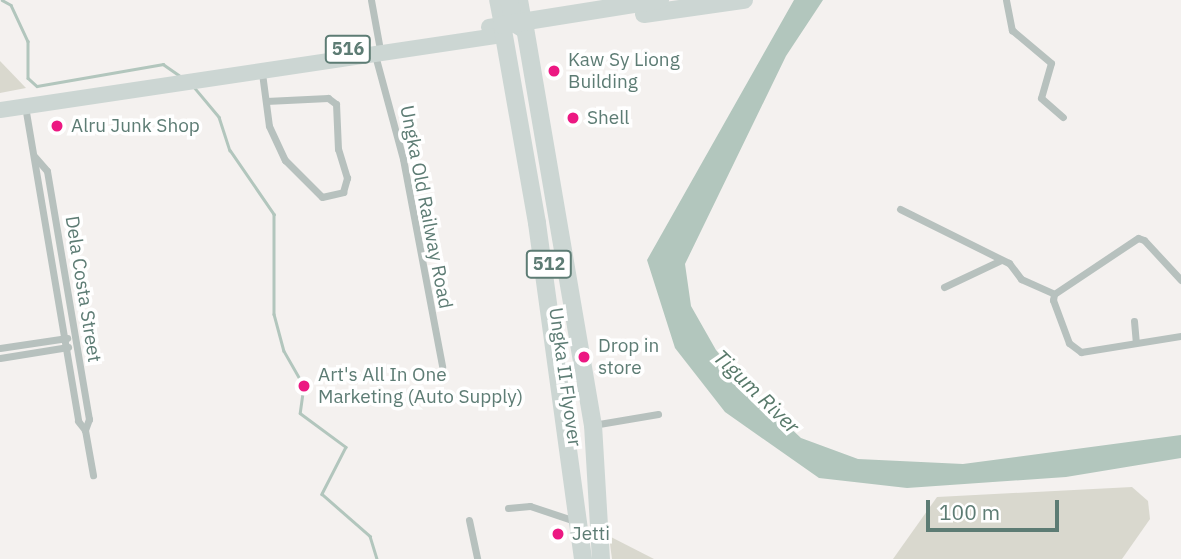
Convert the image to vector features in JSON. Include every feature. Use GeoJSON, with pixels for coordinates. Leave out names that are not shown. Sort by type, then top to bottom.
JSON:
{"type":"FeatureCollection","features":[{"type":"Feature","properties":{"kind":"highway"},"geometry":{"type":"LineString","coordinates":[[509,0],[514,26]]}},
{"type":"Feature","properties":{"kind":"highway","name":"516"},"geometry":{"type":"LineString","coordinates":[[514,26],[660,0]]}},
{"type":"Feature","properties":{"kind":"highway","name":"516"},"geometry":{"type":"LineString","coordinates":[[514,26],[744,0]]}},
{"type":"Feature","properties":{"kind":"highway","name":"512"},"geometry":{"type":"LineString","coordinates":[[514,26],[527,94],[542,114],[593,425],[602,528],[591,553]]}},
{"type":"Feature","properties":{"kind":"highway","name":"512"},"geometry":{"type":"LineString","coordinates":[[514,26],[524,153],[561,392],[584,527],[591,553]]}},
{"type":"Feature","properties":{"kind":"highway"},"geometry":{"type":"LineString","coordinates":[[524,153],[548,150]]}},
{"type":"Feature","properties":{"kind":"main road","name":"512"},"geometry":{"type":"LineString","coordinates":[[497,0],[514,26]]}},
{"type":"Feature","properties":{"kind":"main road","name":"Ungka II Flyover"},"geometry":{"type":"LineString","coordinates":[[503,0],[538,192],[573,422],[584,527]]}},
{"type":"Feature","properties":{"kind":"main road","name":"516"},"geometry":{"type":"LineString","coordinates":[[0,110],[514,26]]}},
{"type":"Feature","properties":{"kind":"main road","name":"Ungka II Flyover"},"geometry":{"type":"LineString","coordinates":[[514,26],[579,384],[584,527]]}},
{"type":"Feature","properties":{"kind":"main road","name":"516"},"geometry":{"type":"LineString","coordinates":[[188,79],[262,73],[377,50]]}},
{"type":"Feature","properties":{"kind":"street","name":"Ungka Old Railway Road"},"geometry":{"type":"LineString","coordinates":[[371,0],[377,50],[403,159],[442,366]]}},
{"type":"Feature","properties":{"kind":"street"},"geometry":{"type":"LineString","coordinates":[[1006,0],[1012,30],[1051,62],[1041,98],[1063,117]]}},
{"type":"Feature","properties":{"kind":"street"},"geometry":{"type":"LineString","coordinates":[[262,73],[269,126],[291,167],[322,197],[343,192],[347,178],[338,149],[336,104],[328,98],[266,101]]}},
{"type":"Feature","properties":{"kind":"street","name":"Dela Costa Street"},"geometry":{"type":"LineString","coordinates":[[25,106],[78,421],[85,430],[93,475]]}},
{"type":"Feature","properties":{"kind":"street","name":"Dela Costa Street"},"geometry":{"type":"LineString","coordinates":[[34,156],[47,171],[89,419],[85,430]]}},
{"type":"Feature","properties":{"kind":"street"},"geometry":{"type":"LineString","coordinates":[[900,209],[1001,260],[1021,279],[1054,294]]}},
{"type":"Feature","properties":{"kind":"street"},"geometry":{"type":"LineString","coordinates":[[1054,294],[1138,238],[1144,240],[1181,279]]}},
{"type":"Feature","properties":{"kind":"street"},"geometry":{"type":"LineString","coordinates":[[944,287],[1001,260]]}},
{"type":"Feature","properties":{"kind":"street"},"geometry":{"type":"LineString","coordinates":[[1054,294],[1056,312],[1075,349],[1089,352],[1181,336]]}},
{"type":"Feature","properties":{"kind":"street"},"geometry":{"type":"LineString","coordinates":[[1134,321],[1136,342]]}},
{"type":"Feature","properties":{"kind":"street"},"geometry":{"type":"LineString","coordinates":[[0,348],[74,337]]}},
{"type":"Feature","properties":{"kind":"street"},"geometry":{"type":"LineString","coordinates":[[0,358],[76,346]]}},
{"type":"Feature","properties":{"kind":"street"},"geometry":{"type":"LineString","coordinates":[[593,425],[657,414]]}},
{"type":"Feature","properties":{"kind":"street"},"geometry":{"type":"LineString","coordinates":[[508,508],[530,506],[584,527]]}},
{"type":"Feature","properties":{"kind":"street"},"geometry":{"type":"LineString","coordinates":[[469,520],[477,559]]}},
{"type":"Feature","properties":{"kind":"shaded area"},"geometry":{"type":"Polygon","coordinates":[[[794,0],[823,0],[786,56],[685,264],[691,306],[716,350],[746,387],[801,438],[858,459],[963,464],[1181,435],[1181,458],[1066,477],[907,488],[819,478],[725,412],[675,348],[647,260],[794,0]]]}},
{"type":"Feature","properties":{"kind":"shaded area"},"geometry":{"type":"Polygon","coordinates":[[[0,61],[26,88],[0,93],[0,61]]]}},
{"type":"Feature","properties":{"kind":"shaded area"},"geometry":{"type":"Polygon","coordinates":[[[1132,487],[1148,501],[1150,519],[1122,559],[893,559],[937,497],[1132,487]]]}},
{"type":"Feature","properties":{"kind":"shaded area"},"geometry":{"type":"Polygon","coordinates":[[[609,536],[654,559],[612,559],[609,536]]]}},
{"type":"Feature","properties":{"kind":"waterway"},"geometry":{"type":"LineString","coordinates":[[2,0],[11,5],[28,41],[28,78],[37,86],[163,64],[180,76]]}},
{"type":"Feature","properties":{"kind":"waterway"},"geometry":{"type":"LineString","coordinates":[[194,87],[219,117],[230,150],[274,214],[274,314],[284,351],[304,386],[300,413],[346,447],[322,494],[370,536],[377,559]]}},
{"type":"Feature","properties":{"kind":"place","name":"Kaw Sy Liong Building"},"geometry":{"type":"Point","coordinates":[554,71]}},
{"type":"Feature","properties":{"kind":"place","name":"Shell"},"geometry":{"type":"Point","coordinates":[573,118]}},
{"type":"Feature","properties":{"kind":"place","name":"Alru Junk Shop"},"geometry":{"type":"Point","coordinates":[57,126]}},
{"type":"Feature","properties":{"kind":"place","name":"Drop in store"},"geometry":{"type":"Point","coordinates":[584,357]}},
{"type":"Feature","properties":{"kind":"place","name":"Art's All In One Marketing (Auto Supply)"},"geometry":{"type":"Point","coordinates":[304,386]}},
{"type":"Feature","properties":{"kind":"place","name":"Jetti"},"geometry":{"type":"Point","coordinates":[558,534]}},
{"type":"Feature","properties":{"kind":"water label","name":"Tigum River"},"geometry":{"type":"Point","coordinates":[757,391]}}]}
